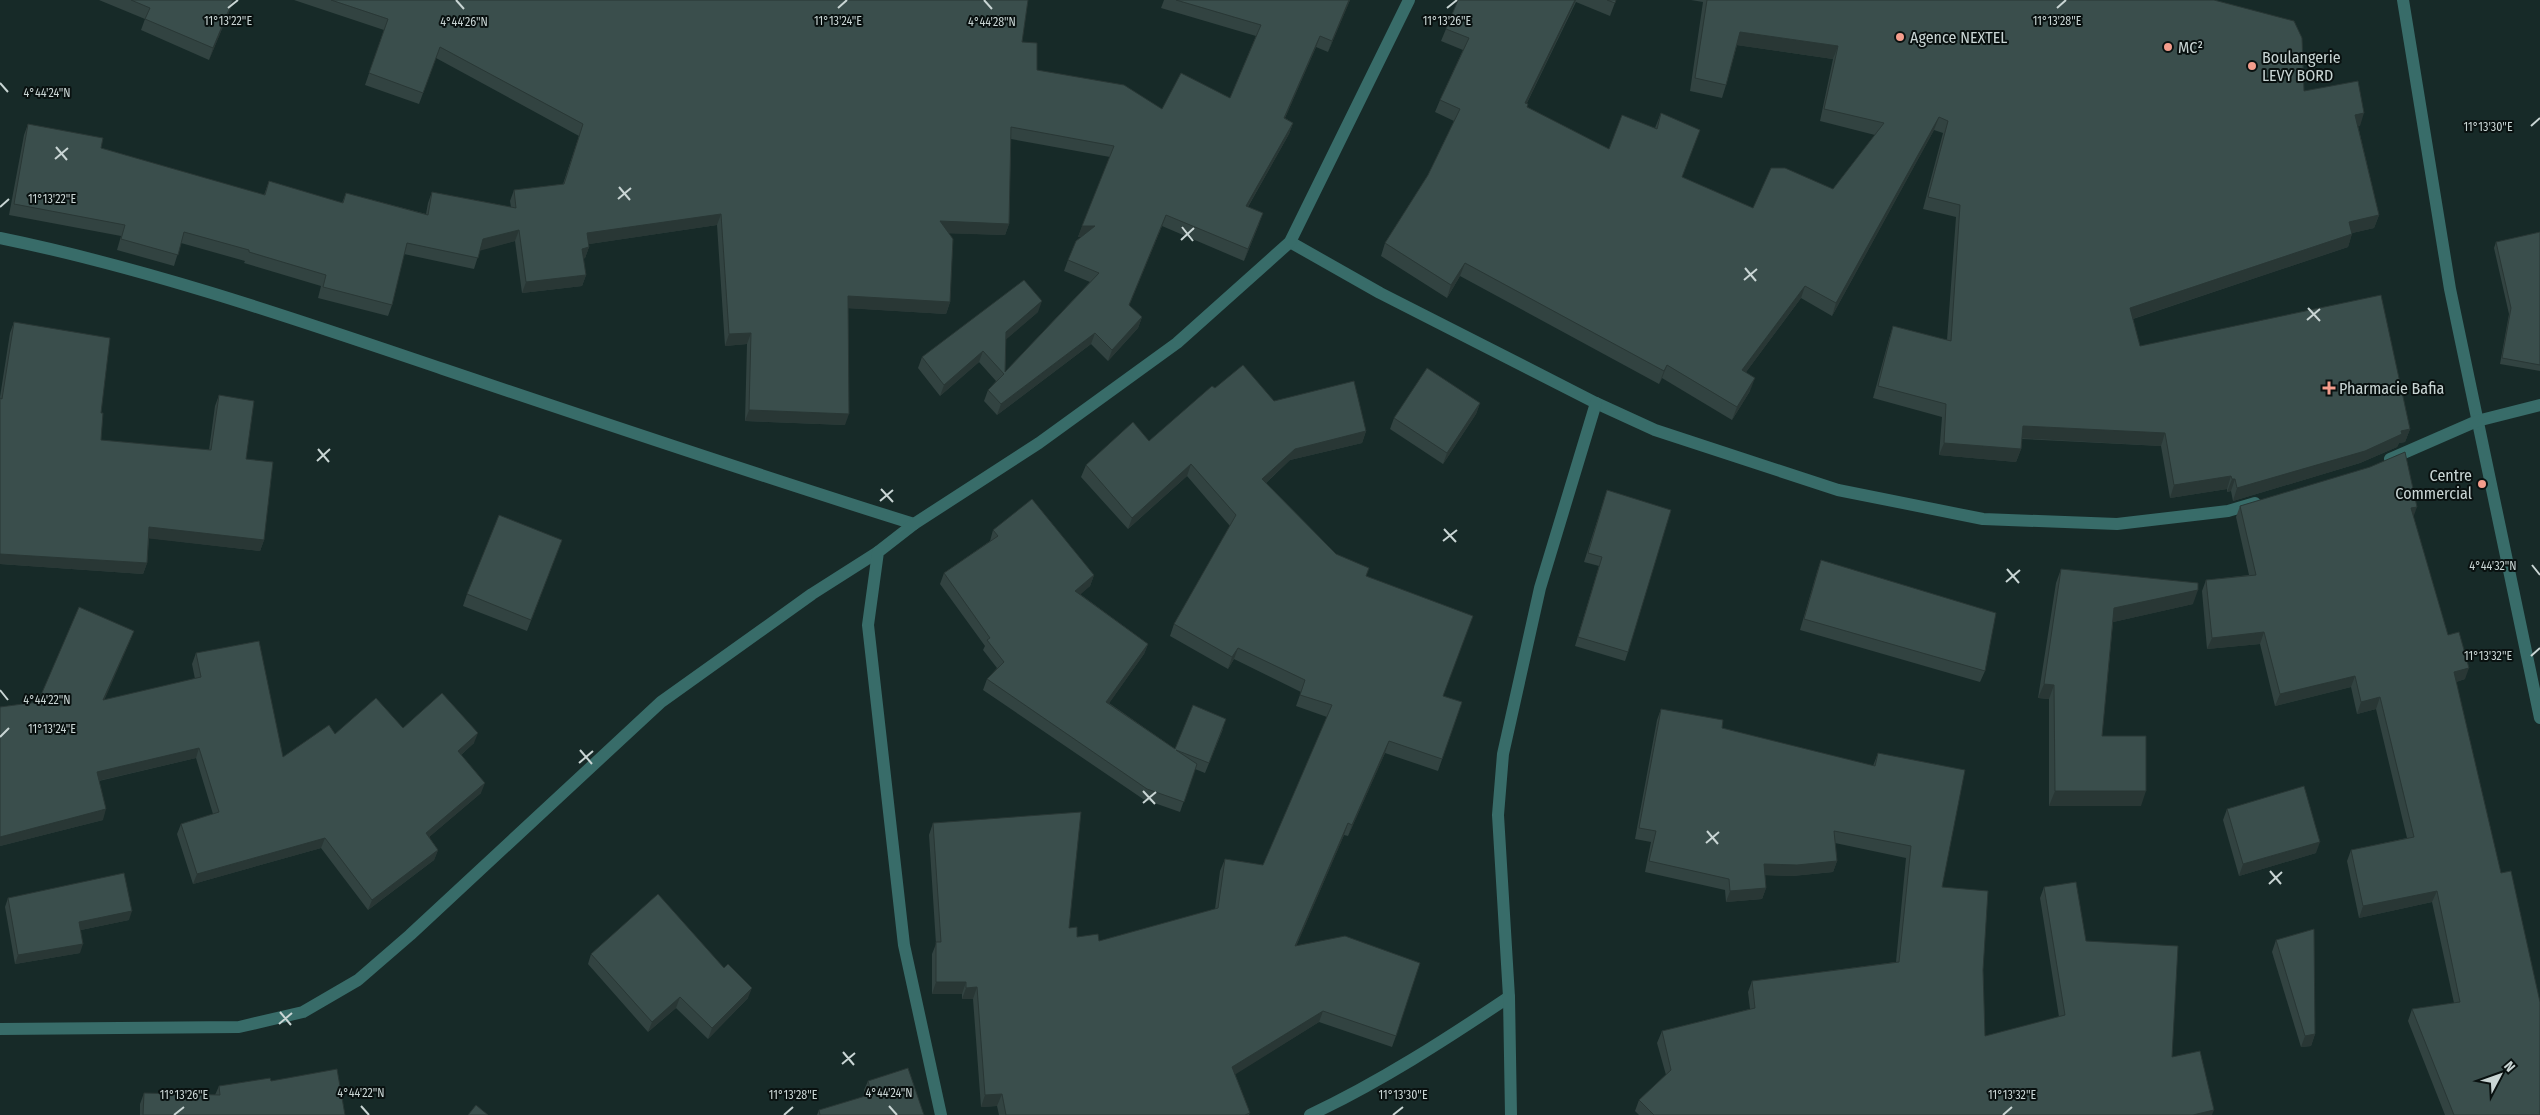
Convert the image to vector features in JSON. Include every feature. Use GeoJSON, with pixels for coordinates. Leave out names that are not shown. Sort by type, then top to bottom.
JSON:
{"type":"FeatureCollection","features":[{"type":"Feature","properties":{"kind":"street"},"geometry":{"type":"LineString","coordinates":[[0,1029],[239,1027],[303,1012],[358,980],[410,935],[661,702],[812,594],[878,552],[914,524],[1039,443],[1177,343],[1290,242],[1409,0]]}},
{"type":"Feature","properties":{"kind":"street"},"geometry":{"type":"LineString","coordinates":[[2403,0],[2450,289],[2476,421],[2540,718]]}},
{"type":"Feature","properties":{"kind":"street"},"geometry":{"type":"LineString","coordinates":[[0,238],[38,246],[174,283],[312,325],[914,524]]}},
{"type":"Feature","properties":{"kind":"street"},"geometry":{"type":"LineString","coordinates":[[1290,242],[1380,293],[1596,403],[1655,430],[1838,490],[1983,519],[2117,524],[2228,511],[2264,500]]}},
{"type":"Feature","properties":{"kind":"street"},"geometry":{"type":"LineString","coordinates":[[1512,1115],[1509,997],[1498,815],[1503,754],[1540,588],[1596,403]]}},
{"type":"Feature","properties":{"kind":"street"},"geometry":{"type":"LineString","coordinates":[[2380,463],[2476,421],[2540,405]]}},
{"type":"Feature","properties":{"kind":"street"},"geometry":{"type":"LineString","coordinates":[[878,552],[868,625],[904,945],[942,1115]]}},
{"type":"Feature","properties":{"kind":"street"},"geometry":{"type":"LineString","coordinates":[[1310,1115],[1340,1101],[1435,1046],[1509,997]]}},
{"type":"Feature","properties":{"kind":"building"},"geometry":{"type":"Polygon","coordinates":[[[131,0],[233,0],[213,48],[145,19],[150,8],[131,0]]]}},
{"type":"Feature","properties":{"kind":"building"},"geometry":{"type":"Polygon","coordinates":[[[331,0],[1028,0],[1022,42],[1037,43],[1037,70],[1124,85],[1162,109],[1181,73],[1230,98],[1261,25],[1176,0],[1349,0],[1332,41],[1320,36],[1284,118],[1293,123],[1246,206],[1263,213],[1248,249],[1166,215],[1129,305],[1142,317],[1112,350],[1095,333],[1001,404],[988,390],[1004,374],[983,351],[944,385],[922,357],[1024,280],[1042,301],[1006,332],[1005,372],[1099,273],[1068,260],[1076,241],[1095,226],[1082,226],[1114,146],[1011,127],[1009,224],[940,221],[953,239],[950,302],[848,296],[849,414],[749,410],[751,333],[729,334],[721,214],[587,233],[589,247],[582,249],[586,275],[526,282],[519,230],[483,239],[478,258],[407,243],[392,305],[323,287],[326,275],[249,252],[249,250],[184,232],[178,255],[121,239],[125,225],[14,204],[28,124],[103,138],[101,148],[265,195],[269,181],[343,203],[346,193],[428,215],[432,192],[516,208],[514,190],[564,184],[583,124],[440,47],[423,93],[369,73],[388,19],[331,0]]]}},
{"type":"Feature","properties":{"kind":"building"},"geometry":{"type":"Polygon","coordinates":[[[1458,0],[1575,0],[1525,103],[1528,104],[1527,107],[1609,149],[1622,115],[1657,129],[1661,113],[1700,130],[1682,177],[1753,208],[1771,168],[1785,168],[1833,189],[1884,123],[1824,109],[1838,46],[1740,32],[1726,85],[1695,78],[1707,0],[2214,0],[2294,21],[2302,38],[2304,91],[2358,81],[2364,113],[2355,115],[2379,215],[2349,222],[2352,234],[2130,308],[2140,346],[2381,295],[2410,429],[2401,431],[2402,434],[2365,451],[2237,488],[2235,479],[2232,479],[2231,476],[2174,485],[2165,433],[2023,426],[2021,449],[1944,443],[1946,404],[1878,386],[1893,326],[1951,341],[1960,205],[1928,197],[1948,121],[1939,117],[1836,303],[1805,286],[1742,370],[1755,378],[1737,407],[1667,365],[1664,371],[1465,263],[1451,285],[1385,243],[1428,175],[1460,109],[1440,100],[1469,38],[1446,29],[1458,0]]]}},
{"type":"Feature","properties":{"kind":"building"},"geometry":{"type":"Polygon","coordinates":[[[2540,232],[2540,365],[2502,358],[2511,308],[2496,242],[2540,232]]]}},
{"type":"Feature","properties":{"kind":"building"},"geometry":{"type":"Polygon","coordinates":[[[14,322],[110,338],[101,413],[103,413],[101,440],[211,450],[219,395],[254,401],[246,459],[273,462],[264,540],[149,527],[147,563],[0,554],[0,398],[2,399],[14,322]]]}},
{"type":"Feature","properties":{"kind":"building"},"geometry":{"type":"Polygon","coordinates":[[[1243,365],[1274,401],[1354,381],[1366,431],[1295,449],[1262,479],[1336,554],[1369,568],[1366,576],[1473,616],[1443,696],[1462,702],[1442,759],[1389,741],[1352,825],[1348,823],[1295,946],[1345,936],[1420,963],[1396,1036],[1323,1011],[1232,1067],[1250,1113],[1245,1115],[1006,1115],[1002,1094],[985,1095],[977,987],[966,988],[966,982],[936,982],[936,942],[941,942],[933,823],[1081,812],[1069,928],[1077,927],[1077,937],[1098,934],[1099,941],[1218,908],[1225,859],[1263,865],[1332,705],[1300,695],[1305,680],[1238,648],[1232,657],[1174,624],[1236,515],[1191,464],[1132,518],[1086,465],[1133,422],[1149,441],[1212,386],[1215,388],[1243,365]]]}},
{"type":"Feature","properties":{"kind":"building"},"geometry":{"type":"Polygon","coordinates":[[[1427,368],[1480,403],[1447,453],[1394,418],[1427,368]]]}},
{"type":"Feature","properties":{"kind":"building"},"geometry":{"type":"Polygon","coordinates":[[[2405,452],[2417,507],[2411,508],[2448,635],[2459,632],[2469,668],[2454,672],[2501,873],[2511,871],[2540,1002],[2540,1115],[2454,1115],[2412,1009],[2460,1002],[2437,891],[2363,906],[2351,850],[2414,837],[2380,697],[2361,702],[2355,676],[2280,694],[2264,632],[2212,638],[2206,580],[2256,575],[2240,506],[2370,467],[2405,452]]]}},
{"type":"Feature","properties":{"kind":"building"},"geometry":{"type":"Polygon","coordinates":[[[1607,490],[1671,510],[1628,652],[1578,637],[1602,557],[1588,553],[1607,490]]]}},
{"type":"Feature","properties":{"kind":"building"},"geometry":{"type":"Polygon","coordinates":[[[1032,499],[1094,575],[1075,591],[1148,644],[1106,702],[1175,749],[1193,705],[1226,719],[1209,763],[1176,750],[1197,764],[1184,802],[1147,789],[987,679],[1004,662],[987,640],[990,638],[944,573],[998,536],[993,530],[1032,499]]]}},
{"type":"Feature","properties":{"kind":"building"},"geometry":{"type":"Polygon","coordinates":[[[499,515],[562,540],[531,620],[467,594],[499,515]]]}},
{"type":"Feature","properties":{"kind":"building"},"geometry":{"type":"Polygon","coordinates":[[[1821,560],[1996,613],[1985,671],[1804,619],[1821,560]]]}},
{"type":"Feature","properties":{"kind":"building"},"geometry":{"type":"Polygon","coordinates":[[[2061,569],[2198,583],[2198,590],[2114,608],[2102,736],[2146,736],[2146,791],[2055,791],[2054,685],[2044,684],[2061,569]]]}},
{"type":"Feature","properties":{"kind":"building"},"geometry":{"type":"Polygon","coordinates":[[[79,607],[134,631],[103,700],[201,677],[196,653],[259,641],[283,757],[329,725],[335,734],[376,698],[403,728],[442,693],[478,733],[458,751],[485,783],[426,833],[438,850],[372,900],[325,838],[197,874],[181,824],[219,812],[199,748],[97,772],[106,809],[0,837],[0,707],[38,702],[79,607]]]}},
{"type":"Feature","properties":{"kind":"building"},"geometry":{"type":"Polygon","coordinates":[[[1661,709],[1723,720],[1722,728],[1875,766],[1878,753],[1965,770],[1942,887],[1988,891],[1983,970],[1985,1036],[2065,1015],[2044,887],[2076,882],[2086,941],[2178,946],[2172,1057],[2200,1051],[2214,1110],[2193,1115],[1654,1115],[1639,1100],[1671,1070],[1662,1031],[1755,1008],[1752,981],[1899,962],[1911,846],[1834,831],[1837,861],[1797,865],[1764,864],[1766,888],[1730,891],[1729,879],[1649,861],[1656,831],[1639,828],[1661,709]]]}},
{"type":"Feature","properties":{"kind":"building"},"geometry":{"type":"Polygon","coordinates":[[[2304,786],[2320,842],[2243,864],[2227,809],[2304,786]]]}},
{"type":"Feature","properties":{"kind":"building"},"geometry":{"type":"Polygon","coordinates":[[[124,873],[132,911],[79,922],[83,944],[18,955],[8,898],[124,873]]]}},
{"type":"Feature","properties":{"kind":"building"},"geometry":{"type":"Polygon","coordinates":[[[658,894],[724,968],[728,964],[752,988],[712,1028],[680,997],[652,1022],[591,954],[658,894]]]}},
{"type":"Feature","properties":{"kind":"building"},"geometry":{"type":"Polygon","coordinates":[[[2314,929],[2315,1034],[2305,1036],[2276,940],[2314,929]]]}},
{"type":"Feature","properties":{"kind":"building"},"geometry":{"type":"Polygon","coordinates":[[[908,1068],[924,1115],[820,1115],[819,1110],[872,1094],[868,1081],[908,1068]]]}},
{"type":"Feature","properties":{"kind":"building"},"geometry":{"type":"Polygon","coordinates":[[[337,1069],[345,1115],[143,1115],[144,1093],[220,1095],[219,1086],[270,1078],[271,1081],[337,1069]]]}},
{"type":"Feature","properties":{"kind":"building"},"geometry":{"type":"Polygon","coordinates":[[[476,1105],[488,1115],[468,1115],[476,1105]]]}},
{"type":"Feature","properties":{"kind":"place","name":"Agence NEXTEL"},"geometry":{"type":"Point","coordinates":[1900,37]}},
{"type":"Feature","properties":{"kind":"place","name":"MC²"},"geometry":{"type":"Point","coordinates":[2168,47]}},
{"type":"Feature","properties":{"kind":"place","name":"Boulangerie LEVY BORD"},"geometry":{"type":"Point","coordinates":[2252,66]}},
{"type":"Feature","properties":{"kind":"place","name":"Pharmacie Bafia"},"geometry":{"type":"Point","coordinates":[2329,388]}},
{"type":"Feature","properties":{"kind":"place","name":"Centre Commercial"},"geometry":{"type":"Point","coordinates":[2482,484]}}]}
